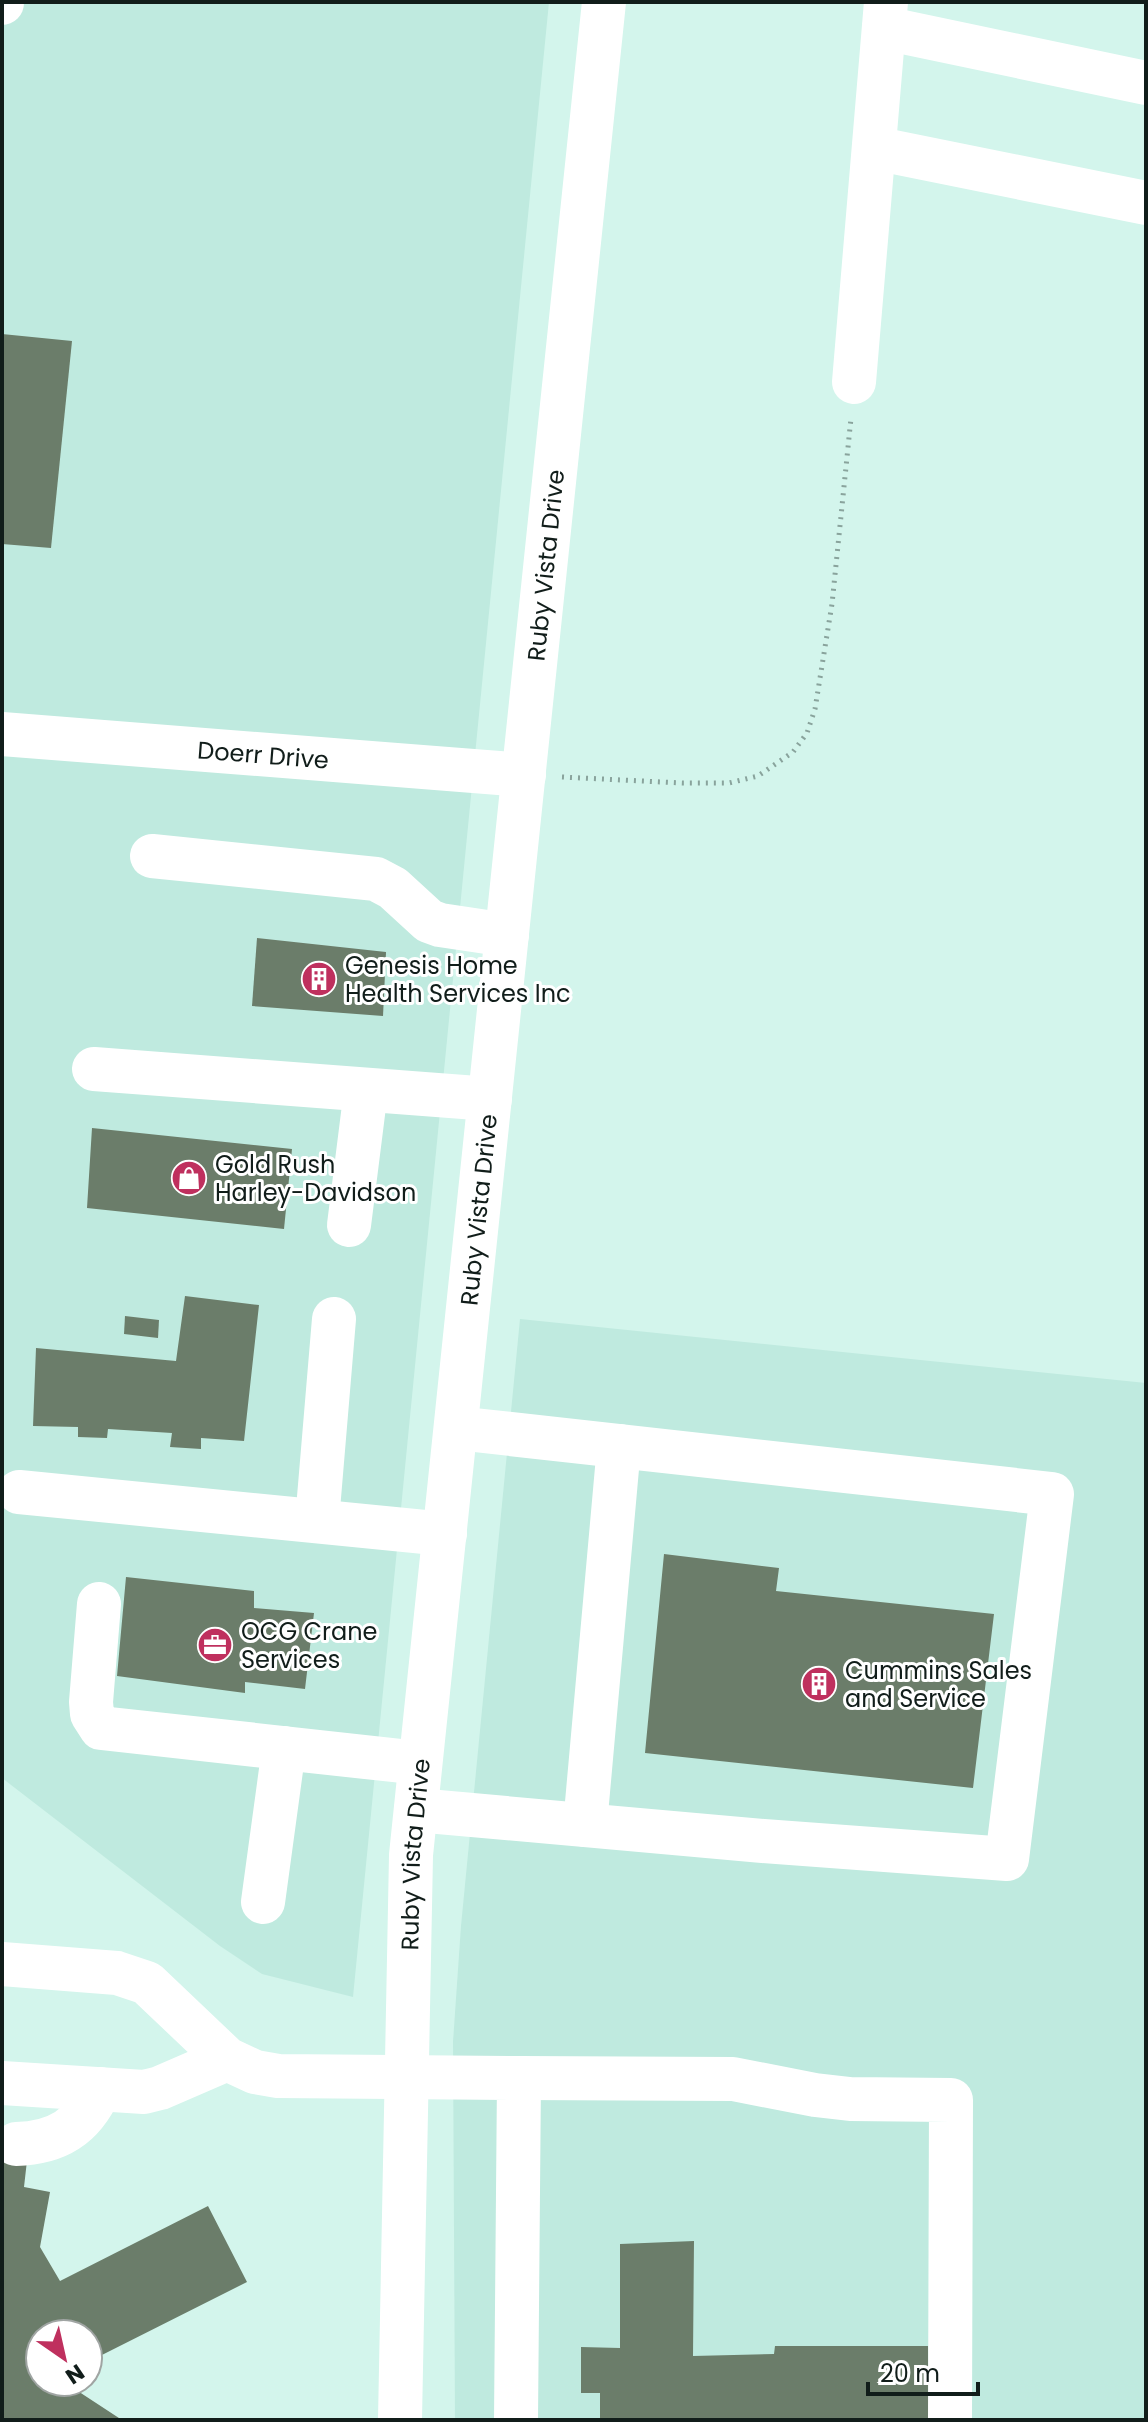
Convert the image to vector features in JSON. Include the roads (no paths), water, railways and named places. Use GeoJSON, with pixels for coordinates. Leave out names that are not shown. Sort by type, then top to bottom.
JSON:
{"type":"FeatureCollection","features":[{"type":"Feature","properties":{"kind":"street","name":"Ruby Vista Drive"},"geometry":{"type":"LineString","coordinates":[[400,2420],[411,1855],[604,2]]}},
{"type":"Feature","properties":{"kind":"street"},"geometry":{"type":"LineString","coordinates":[[854,382],[885,15],[1146,83]]}},
{"type":"Feature","properties":{"kind":"street"},"geometry":{"type":"LineString","coordinates":[[874,148],[1146,203]]}},
{"type":"Feature","properties":{"kind":"street","name":"Doerr Drive"},"geometry":{"type":"LineString","coordinates":[[2,734],[524,775]]}},
{"type":"Feature","properties":{"kind":"street"},"geometry":{"type":"LineString","coordinates":[[152,856],[376,879],[393,888],[429,921],[507,935]]}},
{"type":"Feature","properties":{"kind":"street"},"geometry":{"type":"LineString","coordinates":[[94,1069],[490,1099]]}},
{"type":"Feature","properties":{"kind":"street"},"geometry":{"type":"LineString","coordinates":[[349,1225],[366,1090]]}},
{"type":"Feature","properties":{"kind":"street"},"geometry":{"type":"LineString","coordinates":[[317,1521],[334,1319]]}},
{"type":"Feature","properties":{"kind":"street"},"geometry":{"type":"LineString","coordinates":[[416,1810],[1007,1859],[1052,1494],[456,1428]]}},
{"type":"Feature","properties":{"kind":"street"},"geometry":{"type":"LineString","coordinates":[[585,1825],[619,1446]]}},
{"type":"Feature","properties":{"kind":"street"},"geometry":{"type":"LineString","coordinates":[[19,1492],[445,1534]]}},
{"type":"Feature","properties":{"kind":"street"},"geometry":{"type":"LineString","coordinates":[[99,1604],[91,1702],[92,1714],[101,1728],[420,1763]]}},
{"type":"Feature","properties":{"kind":"street"},"geometry":{"type":"LineString","coordinates":[[263,1902],[284,1748]]}},
{"type":"Feature","properties":{"kind":"street"},"geometry":{"type":"LineString","coordinates":[[2,1964],[117,1973],[147,1983],[227,2059],[255,2072],[278,2076],[733,2079],[850,2099],[951,2100],[950,2420]]}},
{"type":"Feature","properties":{"kind":"street"},"geometry":{"type":"LineString","coordinates":[[2,2083],[144,2092],[227,2059]]}},
{"type":"Feature","properties":{"kind":"street"},"geometry":{"type":"LineString","coordinates":[[516,2420],[519,2078]]}},
{"type":"Feature","properties":{"kind":"street"},"geometry":{"type":"LineString","coordinates":[[16,2144],[39,2144],[58,2136],[77,2123],[92,2106],[100,2089]]}},
{"type":"Feature","properties":{"kind":"place","name":"Genesis Home Health Services Inc"},"geometry":{"type":"Point","coordinates":[319,979]}},
{"type":"Feature","properties":{"kind":"place","name":"Gold Rush Harley-Davidson"},"geometry":{"type":"Point","coordinates":[189,1178]}},
{"type":"Feature","properties":{"kind":"place","name":"OCG Crane Services"},"geometry":{"type":"Point","coordinates":[215,1645]}},
{"type":"Feature","properties":{"kind":"place","name":"Cummins Sales and Service"},"geometry":{"type":"Point","coordinates":[819,1684]}}]}
